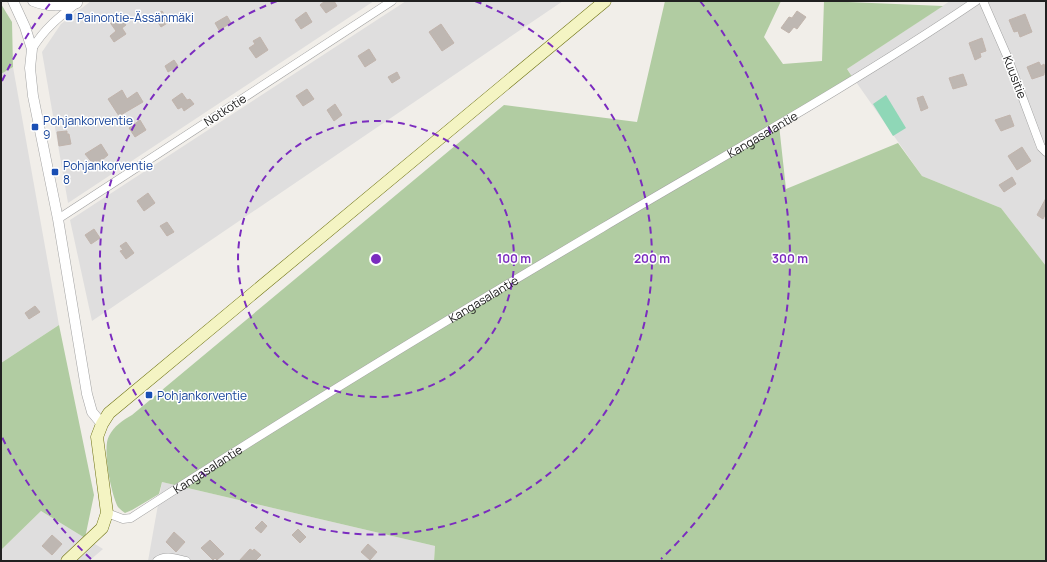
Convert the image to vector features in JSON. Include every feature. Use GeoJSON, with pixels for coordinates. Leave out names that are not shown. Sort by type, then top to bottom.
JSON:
{"type":"FeatureCollection","features":[{"type":"Feature","properties":{"kind":"main road"},"geometry":{"type":"LineString","coordinates":[[67,561],[102,528],[107,513],[97,437],[102,424],[109,413],[605,1]]}},
{"type":"Feature","properties":{"kind":"street"},"geometry":{"type":"LineString","coordinates":[[13,1],[25,28],[32,49],[30,68],[33,96],[58,219],[87,394],[92,412],[102,424]]}},
{"type":"Feature","properties":{"kind":"street"},"geometry":{"type":"LineString","coordinates":[[33,1],[45,6],[59,6],[78,2]]}},
{"type":"Feature","properties":{"kind":"street","name":"Notkotie"},"geometry":{"type":"LineString","coordinates":[[58,219],[392,1]]}},
{"type":"Feature","properties":{"kind":"street","name":"Kangasalantie"},"geometry":{"type":"LineString","coordinates":[[107,513],[123,519],[131,518],[365,371],[600,229],[847,85],[976,1]]}},
{"type":"Feature","properties":{"kind":"street","name":"Kuusitie"},"geometry":{"type":"LineString","coordinates":[[983,1],[1007,56],[1041,147],[1046,152]]}},
{"type":"Feature","properties":{"kind":"street"},"geometry":{"type":"LineString","coordinates":[[32,49],[42,33],[53,21],[78,2]]}},
{"type":"Feature","properties":{"kind":"street"},"geometry":{"type":"LineString","coordinates":[[157,561],[160,558],[170,557],[186,561]]}},
{"type":"Feature","properties":{"kind":"shaded area"},"geometry":{"type":"Polygon","coordinates":[[[91,1],[374,1],[68,203],[42,52],[61,24],[91,1]]]}},
{"type":"Feature","properties":{"kind":"shaded area"},"geometry":{"type":"Polygon","coordinates":[[[406,1],[563,1],[92,321],[70,220],[406,1]]]}},
{"type":"Feature","properties":{"kind":"shaded area"},"geometry":{"type":"Polygon","coordinates":[[[950,1],[1046,1],[1046,266],[1001,208],[922,176],[847,69],[950,1]]]}},
{"type":"Feature","properties":{"kind":"shaded area"},"geometry":{"type":"Polygon","coordinates":[[[13,67],[59,325],[1,363],[1,74],[13,67]]]}},
{"type":"Feature","properties":{"kind":"shaded area"},"geometry":{"type":"Polygon","coordinates":[[[162,482],[435,546],[434,561],[148,561],[162,482]]]}},
{"type":"Feature","properties":{"kind":"shaded area"},"geometry":{"type":"Polygon","coordinates":[[[41,511],[103,549],[89,561],[1,561],[1,550],[41,511]]]}},
{"type":"Feature","properties":{"kind":"green space"},"geometry":{"type":"Polygon","coordinates":[[[665,1],[781,1],[764,37],[783,64],[822,61],[824,1],[943,6],[847,69],[853,78],[779,125],[786,189],[898,143],[922,176],[1001,208],[1046,266],[1046,561],[434,561],[435,546],[162,482],[159,494],[132,510],[125,513],[118,507],[110,482],[106,450],[109,436],[116,426],[132,415],[504,105],[637,122],[665,1]]]}},
{"type":"Feature","properties":{"kind":"green space"},"geometry":{"type":"Polygon","coordinates":[[[1,4],[12,22],[13,67],[1,74],[1,4]]]}},
{"type":"Feature","properties":{"kind":"green space"},"geometry":{"type":"Polygon","coordinates":[[[886,95],[906,128],[893,136],[873,104],[886,95]]]}},
{"type":"Feature","properties":{"kind":"green space"},"geometry":{"type":"Polygon","coordinates":[[[59,325],[94,495],[85,538],[41,511],[1,550],[1,363],[59,325]]]}},
{"type":"Feature","properties":{"kind":"building"},"geometry":{"type":"Polygon","coordinates":[[[325,1],[334,1],[337,6],[326,13],[320,5],[325,1]]]}},
{"type":"Feature","properties":{"kind":"building"},"geometry":{"type":"Polygon","coordinates":[[[162,11],[169,22],[161,27],[154,16],[162,11]]]}},
{"type":"Feature","properties":{"kind":"building"},"geometry":{"type":"Polygon","coordinates":[[[797,11],[806,17],[797,29],[794,27],[789,33],[781,28],[789,17],[792,18],[797,11]]]}},
{"type":"Feature","properties":{"kind":"building"},"geometry":{"type":"Polygon","coordinates":[[[306,12],[312,22],[301,29],[295,20],[306,12]]]}},
{"type":"Feature","properties":{"kind":"building"},"geometry":{"type":"Polygon","coordinates":[[[119,14],[126,25],[122,28],[126,34],[114,42],[110,36],[116,31],[109,21],[119,14]]]}},
{"type":"Feature","properties":{"kind":"building"},"geometry":{"type":"Polygon","coordinates":[[[1025,14],[1032,32],[1020,37],[1018,31],[1014,32],[1009,20],[1025,14]]]}},
{"type":"Feature","properties":{"kind":"building"},"geometry":{"type":"Polygon","coordinates":[[[227,16],[231,23],[219,30],[215,23],[227,16]]]}},
{"type":"Feature","properties":{"kind":"building"},"geometry":{"type":"Polygon","coordinates":[[[441,24],[454,43],[442,51],[429,32],[441,24]]]}},
{"type":"Feature","properties":{"kind":"building"},"geometry":{"type":"Polygon","coordinates":[[[260,37],[268,50],[256,58],[249,48],[255,44],[253,41],[260,37]]]}},
{"type":"Feature","properties":{"kind":"building"},"geometry":{"type":"Polygon","coordinates":[[[982,38],[986,51],[980,53],[981,57],[975,60],[969,43],[982,38]]]}},
{"type":"Feature","properties":{"kind":"building"},"geometry":{"type":"Polygon","coordinates":[[[369,49],[376,60],[365,67],[358,56],[369,49]]]}},
{"type":"Feature","properties":{"kind":"building"},"geometry":{"type":"Polygon","coordinates":[[[174,60],[178,66],[168,72],[165,66],[174,60]]]}},
{"type":"Feature","properties":{"kind":"building"},"geometry":{"type":"Polygon","coordinates":[[[1039,62],[1041,66],[1044,64],[1046,72],[1044,75],[1032,79],[1027,67],[1039,62]]]}},
{"type":"Feature","properties":{"kind":"building"},"geometry":{"type":"Polygon","coordinates":[[[397,72],[400,78],[392,83],[388,77],[397,72]]]}},
{"type":"Feature","properties":{"kind":"building"},"geometry":{"type":"Polygon","coordinates":[[[963,74],[967,85],[953,89],[949,78],[963,74]]]}},
{"type":"Feature","properties":{"kind":"building"},"geometry":{"type":"Polygon","coordinates":[[[307,89],[314,99],[303,106],[296,96],[307,89]]]}},
{"type":"Feature","properties":{"kind":"building"},"geometry":{"type":"Polygon","coordinates":[[[122,90],[127,99],[137,92],[143,102],[119,116],[108,99],[122,90]]]}},
{"type":"Feature","properties":{"kind":"building"},"geometry":{"type":"Polygon","coordinates":[[[182,93],[187,100],[190,99],[194,104],[184,111],[182,107],[178,109],[172,100],[182,93]]]}},
{"type":"Feature","properties":{"kind":"building"},"geometry":{"type":"Polygon","coordinates":[[[923,96],[928,108],[921,111],[917,98],[923,96]]]}},
{"type":"Feature","properties":{"kind":"building"},"geometry":{"type":"Polygon","coordinates":[[[335,104],[342,115],[334,121],[327,110],[335,104]]]}},
{"type":"Feature","properties":{"kind":"building"},"geometry":{"type":"Polygon","coordinates":[[[1010,115],[1014,126],[1001,131],[995,120],[1010,115]]]}},
{"type":"Feature","properties":{"kind":"building"},"geometry":{"type":"Polygon","coordinates":[[[140,120],[146,130],[135,137],[129,128],[140,120]]]}},
{"type":"Feature","properties":{"kind":"building"},"geometry":{"type":"Polygon","coordinates":[[[67,131],[71,144],[59,146],[57,132],[67,131]]]}},
{"type":"Feature","properties":{"kind":"building"},"geometry":{"type":"Polygon","coordinates":[[[101,144],[108,155],[95,166],[85,154],[101,144]]]}},
{"type":"Feature","properties":{"kind":"building"},"geometry":{"type":"Polygon","coordinates":[[[1022,147],[1031,161],[1017,170],[1008,156],[1022,147]]]}},
{"type":"Feature","properties":{"kind":"building"},"geometry":{"type":"Polygon","coordinates":[[[1012,177],[1016,184],[1004,192],[999,185],[1012,177]]]}},
{"type":"Feature","properties":{"kind":"building"},"geometry":{"type":"Polygon","coordinates":[[[148,193],[155,203],[144,211],[137,201],[148,193]]]}},
{"type":"Feature","properties":{"kind":"building"},"geometry":{"type":"Polygon","coordinates":[[[1046,198],[1046,213],[1043,219],[1037,215],[1046,198]]]}},
{"type":"Feature","properties":{"kind":"building"},"geometry":{"type":"Polygon","coordinates":[[[167,222],[174,232],[167,236],[160,226],[167,222]]]}},
{"type":"Feature","properties":{"kind":"building"},"geometry":{"type":"Polygon","coordinates":[[[94,229],[100,238],[91,244],[85,235],[94,229]]]}},
{"type":"Feature","properties":{"kind":"building"},"geometry":{"type":"Polygon","coordinates":[[[126,242],[134,253],[126,259],[120,251],[123,250],[120,246],[126,242]]]}},
{"type":"Feature","properties":{"kind":"building"},"geometry":{"type":"Polygon","coordinates":[[[35,306],[40,312],[29,319],[25,313],[35,306]]]}},
{"type":"Feature","properties":{"kind":"building"},"geometry":{"type":"Polygon","coordinates":[[[262,521],[267,526],[261,533],[255,528],[262,521]]]}},
{"type":"Feature","properties":{"kind":"building"},"geometry":{"type":"Polygon","coordinates":[[[298,529],[306,537],[300,543],[292,535],[298,529]]]}},
{"type":"Feature","properties":{"kind":"building"},"geometry":{"type":"Polygon","coordinates":[[[174,532],[185,542],[176,552],[166,542],[174,532]]]}},
{"type":"Feature","properties":{"kind":"building"},"geometry":{"type":"Polygon","coordinates":[[[52,535],[62,544],[52,555],[42,546],[52,535]]]}},
{"type":"Feature","properties":{"kind":"building"},"geometry":{"type":"Polygon","coordinates":[[[210,540],[224,554],[217,560],[215,558],[213,560],[201,548],[210,540]]]}},
{"type":"Feature","properties":{"kind":"building"},"geometry":{"type":"Polygon","coordinates":[[[368,544],[377,552],[370,560],[361,552],[368,544]]]}},
{"type":"Feature","properties":{"kind":"building"},"geometry":{"type":"Polygon","coordinates":[[[250,549],[253,551],[254,549],[261,555],[255,561],[239,561],[250,549]]]}},
{"type":"Feature","properties":{"kind":"place","name":"Painontie-Ässänmäki"},"geometry":{"type":"Point","coordinates":[69,17]}},
{"type":"Feature","properties":{"kind":"place","name":"Pohjankorventie 9"},"geometry":{"type":"Point","coordinates":[35,127]}},
{"type":"Feature","properties":{"kind":"place","name":"Pohjankorventie 8"},"geometry":{"type":"Point","coordinates":[55,172]}},
{"type":"Feature","properties":{"kind":"place","name":"Pohjankorventie"},"geometry":{"type":"Point","coordinates":[149,395]}}]}
